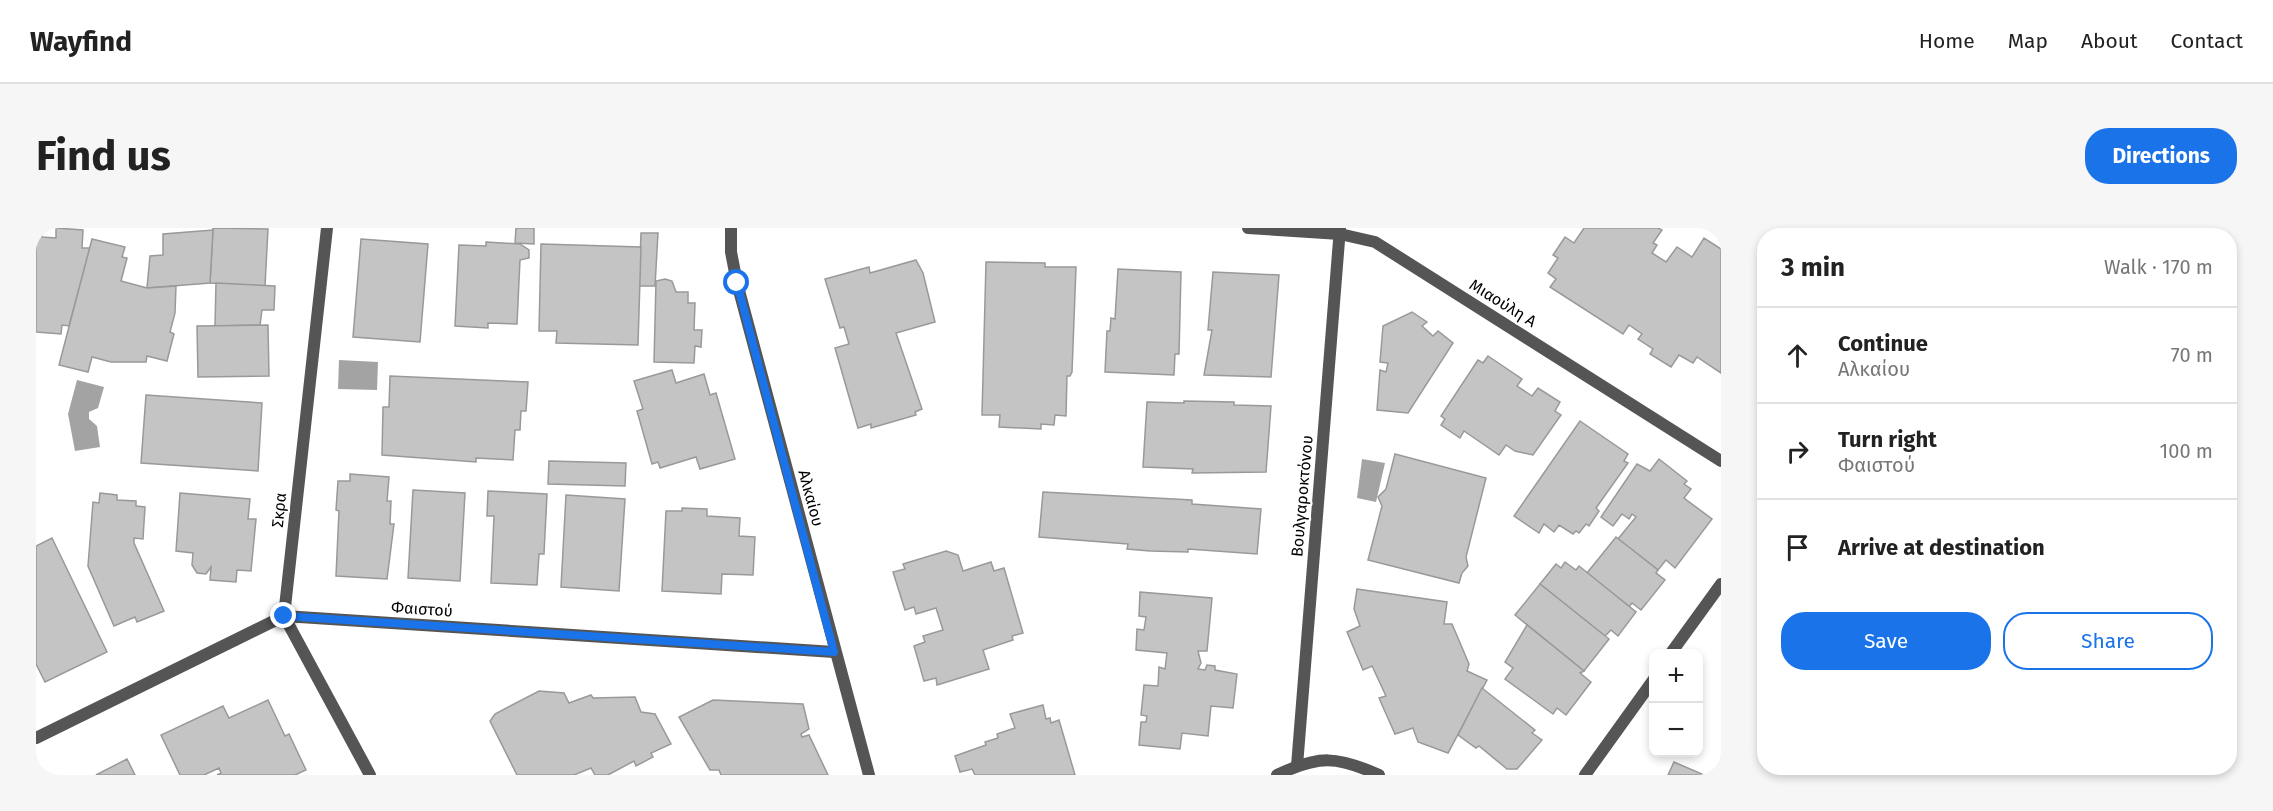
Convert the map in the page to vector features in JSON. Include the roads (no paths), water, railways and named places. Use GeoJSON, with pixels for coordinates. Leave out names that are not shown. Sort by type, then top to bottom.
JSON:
{"type":"FeatureCollection","features":[{"type":"Feature","properties":{"kind":"street","name":"Σκρα"},"geometry":{"type":"LineString","coordinates":[[284,616],[327,228]]}},
{"type":"Feature","properties":{"kind":"street","name":"Αλκαίου"},"geometry":{"type":"LineString","coordinates":[[731,228],[731,252],[737,283],[834,652],[869,775]]}},
{"type":"Feature","properties":{"kind":"street","name":"Μιαούλη Α"},"geometry":{"type":"LineString","coordinates":[[1248,228],[1340,231],[1375,242],[1721,461]]}},
{"type":"Feature","properties":{"kind":"street","name":"Βουλγαροκτόνου"},"geometry":{"type":"LineString","coordinates":[[1297,766],[1340,231]]}},
{"type":"Feature","properties":{"kind":"street"},"geometry":{"type":"LineString","coordinates":[[1675,649],[1721,584]]}},
{"type":"Feature","properties":{"kind":"street","name":"Φαιστού"},"geometry":{"type":"LineString","coordinates":[[36,738],[284,616],[834,652]]}},
{"type":"Feature","properties":{"kind":"street"},"geometry":{"type":"LineString","coordinates":[[284,616],[370,775]]}},
{"type":"Feature","properties":{"kind":"street"},"geometry":{"type":"LineString","coordinates":[[1585,775],[1649,685]]}},
{"type":"Feature","properties":{"kind":"street"},"geometry":{"type":"LineString","coordinates":[[1277,775],[1297,766],[1328,759],[1353,764],[1379,775]]}}]}
